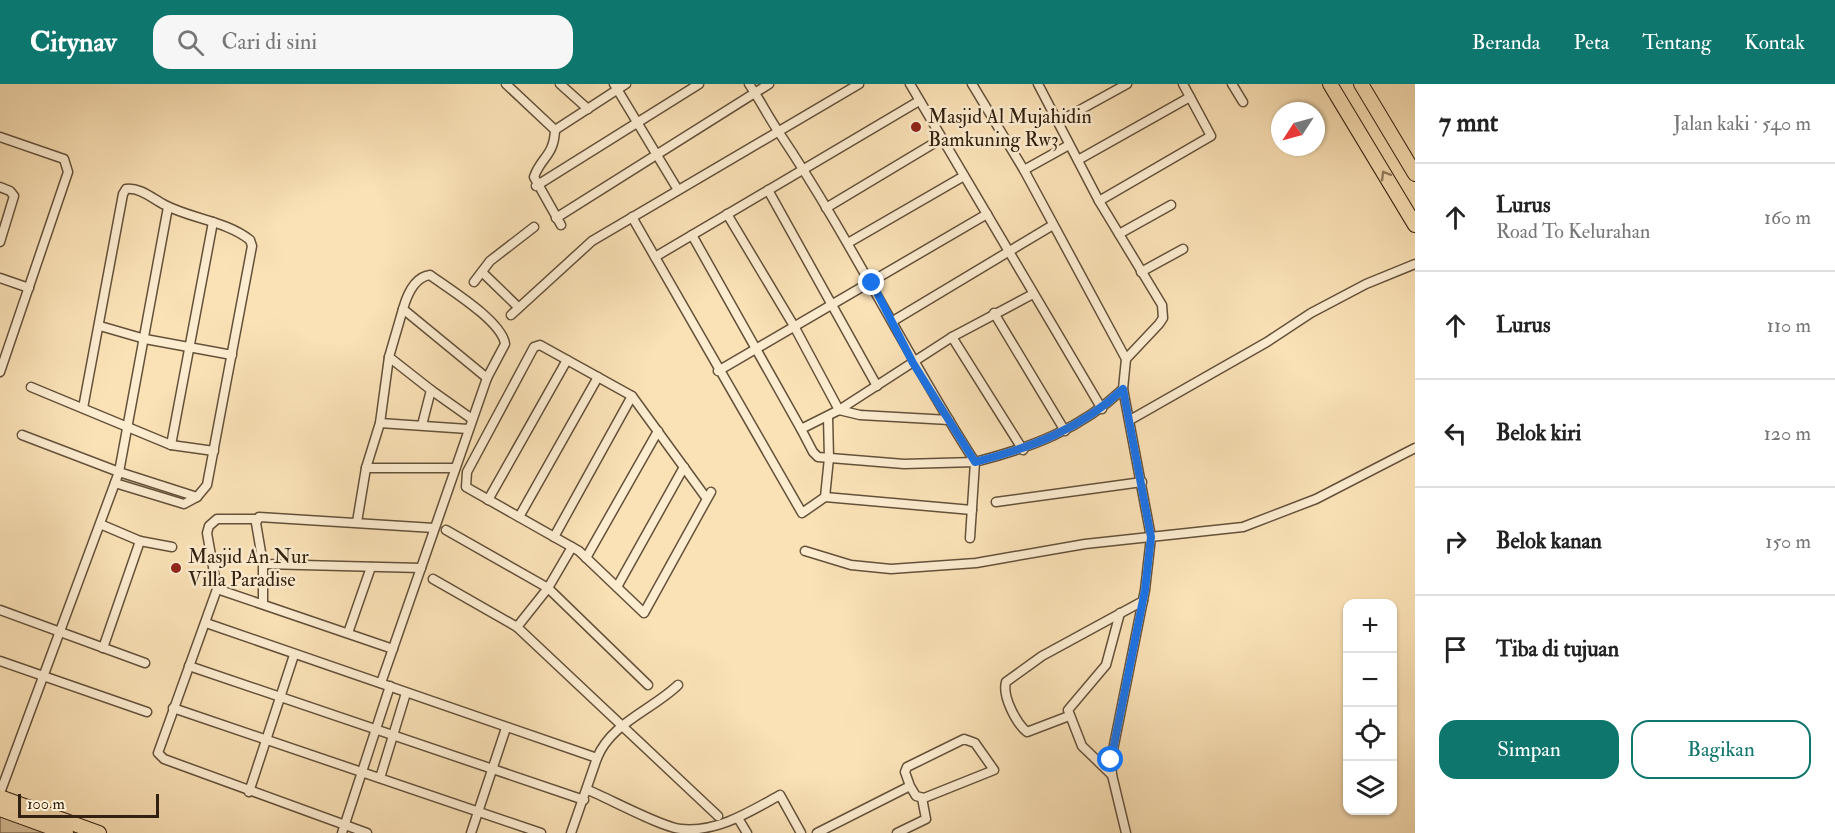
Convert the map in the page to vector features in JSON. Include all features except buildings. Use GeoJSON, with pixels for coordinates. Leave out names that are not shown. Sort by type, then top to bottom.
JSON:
{"type":"FeatureCollection","features":[{"type":"Feature","properties":{"kind":"highway"},"geometry":{"type":"LineString","coordinates":[[1330,84],[1415,225]]}},
{"type":"Feature","properties":{"kind":"highway"},"geometry":{"type":"LineString","coordinates":[[1361,84],[1415,174]]}},
{"type":"Feature","properties":{"kind":"highway"},"geometry":{"type":"LineString","coordinates":[[0,797],[99,833]]}},
{"type":"Feature","properties":{"kind":"highway"},"geometry":{"type":"LineString","coordinates":[[0,809],[66,833]]}},
{"type":"Feature","properties":{"kind":"street"},"geometry":{"type":"LineString","coordinates":[[506,84],[555,130],[555,144],[550,155],[534,175],[536,186],[559,222],[657,154],[769,84]]}},
{"type":"Feature","properties":{"kind":"street"},"geometry":{"type":"LineString","coordinates":[[560,84],[588,109]]}},
{"type":"Feature","properties":{"kind":"street"},"geometry":{"type":"LineString","coordinates":[[536,186],[699,84]]}},
{"type":"Feature","properties":{"kind":"street"},"geometry":{"type":"LineString","coordinates":[[749,84],[779,133],[805,169],[872,283],[913,363],[975,462],[970,538]]}},
{"type":"Feature","properties":{"kind":"street"},"geometry":{"type":"LineString","coordinates":[[511,315],[518,306],[592,241],[859,84]]}},
{"type":"Feature","properties":{"kind":"street"},"geometry":{"type":"LineString","coordinates":[[910,84],[940,139],[1102,409]]}},
{"type":"Feature","properties":{"kind":"street"},"geometry":{"type":"LineString","coordinates":[[972,84],[1024,170],[1126,359],[1123,389],[1151,537],[1143,601],[1111,760],[1112,775],[1126,833]]}},
{"type":"Feature","properties":{"kind":"street"},"geometry":{"type":"LineString","coordinates":[[1038,84],[1099,201],[1162,305],[1163,318],[1126,359]]}},
{"type":"Feature","properties":{"kind":"street"},"geometry":{"type":"LineString","coordinates":[[1058,122],[1127,84]]}},
{"type":"Feature","properties":{"kind":"street"},"geometry":{"type":"LineString","coordinates":[[1099,201],[1211,136],[1183,84]]}},
{"type":"Feature","properties":{"kind":"street"},"geometry":{"type":"LineString","coordinates":[[1233,84],[1243,102]]}},
{"type":"Feature","properties":{"kind":"street"},"geometry":{"type":"LineString","coordinates":[[555,130],[620,86],[678,190]]}},
{"type":"Feature","properties":{"kind":"street"},"geometry":{"type":"LineString","coordinates":[[1078,160],[1190,97]]}},
{"type":"Feature","properties":{"kind":"street"},"geometry":{"type":"LineString","coordinates":[[655,257],[919,101]]}},
{"type":"Feature","properties":{"kind":"street"},"geometry":{"type":"LineString","coordinates":[[0,137],[57,156],[64,159],[68,165],[58,205],[0,372]]}},
{"type":"Feature","properties":{"kind":"street"},"geometry":{"type":"LineString","coordinates":[[826,208],[940,139]]}},
{"type":"Feature","properties":{"kind":"street"},"geometry":{"type":"LineString","coordinates":[[1024,170],[1069,145]]}},
{"type":"Feature","properties":{"kind":"street"},"geometry":{"type":"LineString","coordinates":[[848,243],[964,176]]}},
{"type":"Feature","properties":{"kind":"street"},"geometry":{"type":"LineString","coordinates":[[0,187],[10,191],[14,196],[0,242]]}},
{"type":"Feature","properties":{"kind":"street"},"geometry":{"type":"LineString","coordinates":[[83,408],[123,194],[126,189],[134,188],[168,207],[213,222],[246,237],[252,243],[207,485],[197,496],[184,504],[116,483]]}},
{"type":"Feature","properties":{"kind":"street"},"geometry":{"type":"LineString","coordinates":[[768,190],[877,386]]}},
{"type":"Feature","properties":{"kind":"street"},"geometry":{"type":"LineString","coordinates":[[1119,234],[1171,205]]}},
{"type":"Feature","properties":{"kind":"street"},"geometry":{"type":"LineString","coordinates":[[0,793],[116,483],[129,428],[168,207]]}},
{"type":"Feature","properties":{"kind":"street"},"geometry":{"type":"LineString","coordinates":[[727,214],[794,326],[839,410]]}},
{"type":"Feature","properties":{"kind":"street"},"geometry":{"type":"LineString","coordinates":[[718,371],[987,214]]}},
{"type":"Feature","properties":{"kind":"street"},"geometry":{"type":"LineString","coordinates":[[632,217],[718,371],[799,509],[805,512],[825,497],[972,510]]}},
{"type":"Feature","properties":{"kind":"street"},"geometry":{"type":"LineString","coordinates":[[171,445],[213,222]]}},
{"type":"Feature","properties":{"kind":"street"},"geometry":{"type":"LineString","coordinates":[[893,321],[1053,225]]}},
{"type":"Feature","properties":{"kind":"street"},"geometry":{"type":"LineString","coordinates":[[474,282],[490,261],[534,227]]}},
{"type":"Feature","properties":{"kind":"street"},"geometry":{"type":"LineString","coordinates":[[692,235],[815,455],[904,464],[975,462],[1023,450],[1065,431],[1102,409],[1123,389]]}},
{"type":"Feature","properties":{"kind":"street"},"geometry":{"type":"LineString","coordinates":[[1141,273],[1183,249]]}},
{"type":"Feature","properties":{"kind":"street"},"geometry":{"type":"LineString","coordinates":[[1130,420],[1267,342],[1311,313],[1366,284],[1415,264]]}},
{"type":"Feature","properties":{"kind":"street"},"geometry":{"type":"LineString","coordinates":[[482,272],[518,306]]}},
{"type":"Feature","properties":{"kind":"street"},"geometry":{"type":"LineString","coordinates":[[344,829],[376,730],[393,649],[486,378],[505,344],[503,336],[493,323],[430,275],[421,277],[414,285],[403,309],[389,357],[380,423],[366,468],[357,522]]}},
{"type":"Feature","properties":{"kind":"street"},"geometry":{"type":"LineString","coordinates":[[0,278],[28,288]]}},
{"type":"Feature","properties":{"kind":"street"},"geometry":{"type":"LineString","coordinates":[[801,429],[828,417],[952,337],[1033,294]]}},
{"type":"Feature","properties":{"kind":"street"},"geometry":{"type":"LineString","coordinates":[[403,309],[486,378]]}},
{"type":"Feature","properties":{"kind":"street"},"geometry":{"type":"LineString","coordinates":[[994,313],[1065,431]]}},
{"type":"Feature","properties":{"kind":"street"},"geometry":{"type":"LineString","coordinates":[[100,326],[189,349],[232,355]]}},
{"type":"Feature","properties":{"kind":"street"},"geometry":{"type":"LineString","coordinates":[[952,337],[1023,450]]}},
{"type":"Feature","properties":{"kind":"street"},"geometry":{"type":"LineString","coordinates":[[540,345],[567,360],[632,396],[684,467],[709,495],[644,613],[572,547],[466,487],[467,472],[534,347],[540,345]]}},
{"type":"Feature","properties":{"kind":"street"},"geometry":{"type":"LineString","coordinates":[[389,357],[472,419]]}},
{"type":"Feature","properties":{"kind":"street"},"geometry":{"type":"LineString","coordinates":[[488,500],[567,360]]}},
{"type":"Feature","properties":{"kind":"street"},"geometry":{"type":"LineString","coordinates":[[519,517],[598,377]]}},
{"type":"Feature","properties":{"kind":"street"},"geometry":{"type":"LineString","coordinates":[[31,387],[171,445],[214,451]]}},
{"type":"Feature","properties":{"kind":"street"},"geometry":{"type":"LineString","coordinates":[[422,425],[431,390]]}},
{"type":"Feature","properties":{"kind":"street"},"geometry":{"type":"LineString","coordinates":[[554,537],[632,396]]}},
{"type":"Feature","properties":{"kind":"street"},"geometry":{"type":"LineString","coordinates":[[839,410],[860,414],[949,420]]}},
{"type":"Feature","properties":{"kind":"street"},"geometry":{"type":"LineString","coordinates":[[825,497],[829,458],[828,417]]}},
{"type":"Feature","properties":{"kind":"street"},"geometry":{"type":"LineString","coordinates":[[380,423],[468,429]]}},
{"type":"Feature","properties":{"kind":"street"},"geometry":{"type":"LineString","coordinates":[[586,558],[658,431]]}},
{"type":"Feature","properties":{"kind":"street"},"geometry":{"type":"LineString","coordinates":[[22,435],[119,472],[197,496]]}},
{"type":"Feature","properties":{"kind":"street"},"geometry":{"type":"LineString","coordinates":[[805,552],[851,565],[891,569],[1018,558],[1067,547],[1243,527],[1317,499],[1415,448]]}},
{"type":"Feature","properties":{"kind":"street"},"geometry":{"type":"LineString","coordinates":[[617,587],[684,467]]}},
{"type":"Feature","properties":{"kind":"street"},"geometry":{"type":"LineString","coordinates":[[366,468],[455,468]]}},
{"type":"Feature","properties":{"kind":"street"},"geometry":{"type":"LineString","coordinates":[[996,502],[1142,482]]}},
{"type":"Feature","properties":{"kind":"street"},"geometry":{"type":"LineString","coordinates":[[367,833],[344,829],[249,792],[160,756],[158,750],[206,623],[216,589],[207,533],[208,526],[217,519],[264,517],[434,528]]}},
{"type":"Feature","properties":{"kind":"street"},"geometry":{"type":"LineString","coordinates":[[257,519],[263,564],[263,603]]}},
{"type":"Feature","properties":{"kind":"street"},"geometry":{"type":"LineString","coordinates":[[100,524],[140,541],[172,547]]}},
{"type":"Feature","properties":{"kind":"street"},"geometry":{"type":"LineString","coordinates":[[446,530],[548,588],[648,685]]}},
{"type":"Feature","properties":{"kind":"street"},"geometry":{"type":"LineString","coordinates":[[103,648],[140,541]]}},
{"type":"Feature","properties":{"kind":"street"},"geometry":{"type":"LineString","coordinates":[[517,627],[548,588],[572,547]]}},
{"type":"Feature","properties":{"kind":"street"},"geometry":{"type":"LineString","coordinates":[[263,564],[421,568]]}},
{"type":"Feature","properties":{"kind":"street"},"geometry":{"type":"LineString","coordinates":[[348,633],[372,567]]}},
{"type":"Feature","properties":{"kind":"street"},"geometry":{"type":"LineString","coordinates":[[433,579],[517,627],[718,816]]}},
{"type":"Feature","properties":{"kind":"street"},"geometry":{"type":"LineString","coordinates":[[216,589],[263,603],[393,649]]}},
{"type":"Feature","properties":{"kind":"street"},"geometry":{"type":"LineString","coordinates":[[1070,716],[1027,732],[1013,712],[1005,691],[1006,682],[1042,656],[1143,601]]}},
{"type":"Feature","properties":{"kind":"street"},"geometry":{"type":"LineString","coordinates":[[0,610],[145,663]]}},
{"type":"Feature","properties":{"kind":"street"},"geometry":{"type":"LineString","coordinates":[[1112,775],[1082,746],[1070,716],[1070,704],[1106,665],[1120,614]]}},
{"type":"Feature","properties":{"kind":"street"},"geometry":{"type":"LineString","coordinates":[[206,623],[597,758]]}},
{"type":"Feature","properties":{"kind":"street"},"geometry":{"type":"LineString","coordinates":[[249,792],[294,655]]}},
{"type":"Feature","properties":{"kind":"street"},"geometry":{"type":"LineString","coordinates":[[0,661],[147,712]]}},
{"type":"Feature","properties":{"kind":"street"},"geometry":{"type":"LineString","coordinates":[[189,666],[280,699],[584,800]]}},
{"type":"Feature","properties":{"kind":"street"},"geometry":{"type":"LineString","coordinates":[[571,833],[603,744],[621,727],[655,705],[678,685]]}},
{"type":"Feature","properties":{"kind":"street"},"geometry":{"type":"LineString","coordinates":[[380,778],[406,693]]}},
{"type":"Feature","properties":{"kind":"street"},"geometry":{"type":"LineString","coordinates":[[173,708],[541,833]]}},
{"type":"Feature","properties":{"kind":"street"},"geometry":{"type":"LineString","coordinates":[[471,833],[506,728]]}},
{"type":"Feature","properties":{"kind":"street"},"geometry":{"type":"LineString","coordinates":[[964,739],[975,743],[994,770],[922,798],[916,796],[910,786],[905,772],[907,767],[964,739]]}},
{"type":"Feature","properties":{"kind":"street"},"geometry":{"type":"LineString","coordinates":[[818,833],[910,786]]}},
{"type":"Feature","properties":{"kind":"street"},"geometry":{"type":"LineString","coordinates":[[588,790],[678,831],[696,829],[738,818],[780,795],[801,833]]}},
{"type":"Feature","properties":{"kind":"street"},"geometry":{"type":"LineString","coordinates":[[897,833],[926,819],[922,798]]}},
{"type":"Feature","properties":{"kind":"street"},"geometry":{"type":"LineString","coordinates":[[738,818],[747,833]]}},
{"type":"Feature","properties":{"kind":"shaded area"},"geometry":{"type":"Polygon","coordinates":[[[0,806],[75,833],[0,833],[0,806]]]}},
{"type":"Feature","properties":{"kind":"place","name":"Masjid Al Mujahidin Bamkuning Rw3"},"geometry":{"type":"Point","coordinates":[916,127]}},
{"type":"Feature","properties":{"kind":"place","name":"Masjid An Nur Villa Paradise"},"geometry":{"type":"Point","coordinates":[176,568]}},
{"type":"Feature","properties":{"kind":"route"},"geometry":{"type":"LineString","coordinates":[[872,283],[913,363],[975,462],[1023,450],[1065,431],[1102,409],[1123,389],[1151,537],[1145,590],[1111,760]]}}]}
